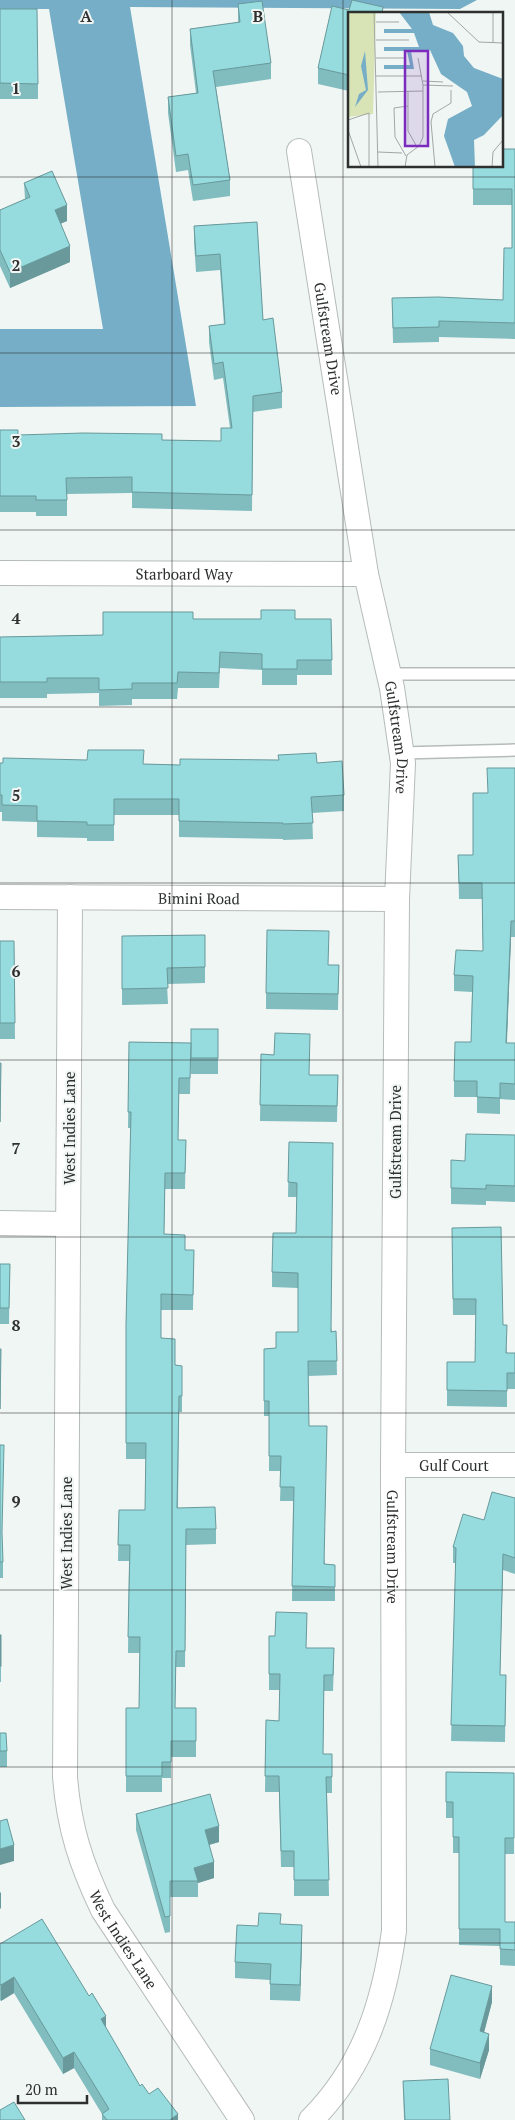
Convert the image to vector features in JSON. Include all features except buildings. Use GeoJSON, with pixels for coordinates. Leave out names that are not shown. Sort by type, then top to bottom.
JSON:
{"type":"FeatureCollection","features":[{"type":"Feature","properties":{"kind":"street","name":"Gulfstream Drive"},"geometry":{"type":"LineString","coordinates":[[299,151],[366,574],[389,674],[403,763],[397,899],[393,1465],[394,1931],[389,1971],[379,2010],[363,2047],[343,2082],[311,2120]]}},
{"type":"Feature","properties":{"kind":"street","name":"Starboard Way"},"geometry":{"type":"LineString","coordinates":[[0,573],[366,574]]}},
{"type":"Feature","properties":{"kind":"street","name":"Bimini Road"},"geometry":{"type":"LineString","coordinates":[[0,897],[397,899]]}},
{"type":"Feature","properties":{"kind":"street","name":"West Indies Lane"},"geometry":{"type":"LineString","coordinates":[[70,897],[65,1777],[73,1836],[86,1874],[103,1910],[242,2120]]}},
{"type":"Feature","properties":{"kind":"street"},"geometry":{"type":"LineString","coordinates":[[0,1223],[68,1224]]}},
{"type":"Feature","properties":{"kind":"street","name":"Gulf Court"},"geometry":{"type":"LineString","coordinates":[[393,1465],[515,1466]]}},
{"type":"Feature","properties":{"kind":"lane"},"geometry":{"type":"LineString","coordinates":[[389,674],[515,674]]}},
{"type":"Feature","properties":{"kind":"lane"},"geometry":{"type":"LineString","coordinates":[[401,754],[515,750]]}},
{"type":"Feature","properties":{"kind":"water"},"geometry":{"type":"Polygon","coordinates":[[[0,0],[477,0],[460,9],[130,7],[196,406],[0,407],[0,329],[103,329],[49,9],[0,9],[0,0]]]}}]}
